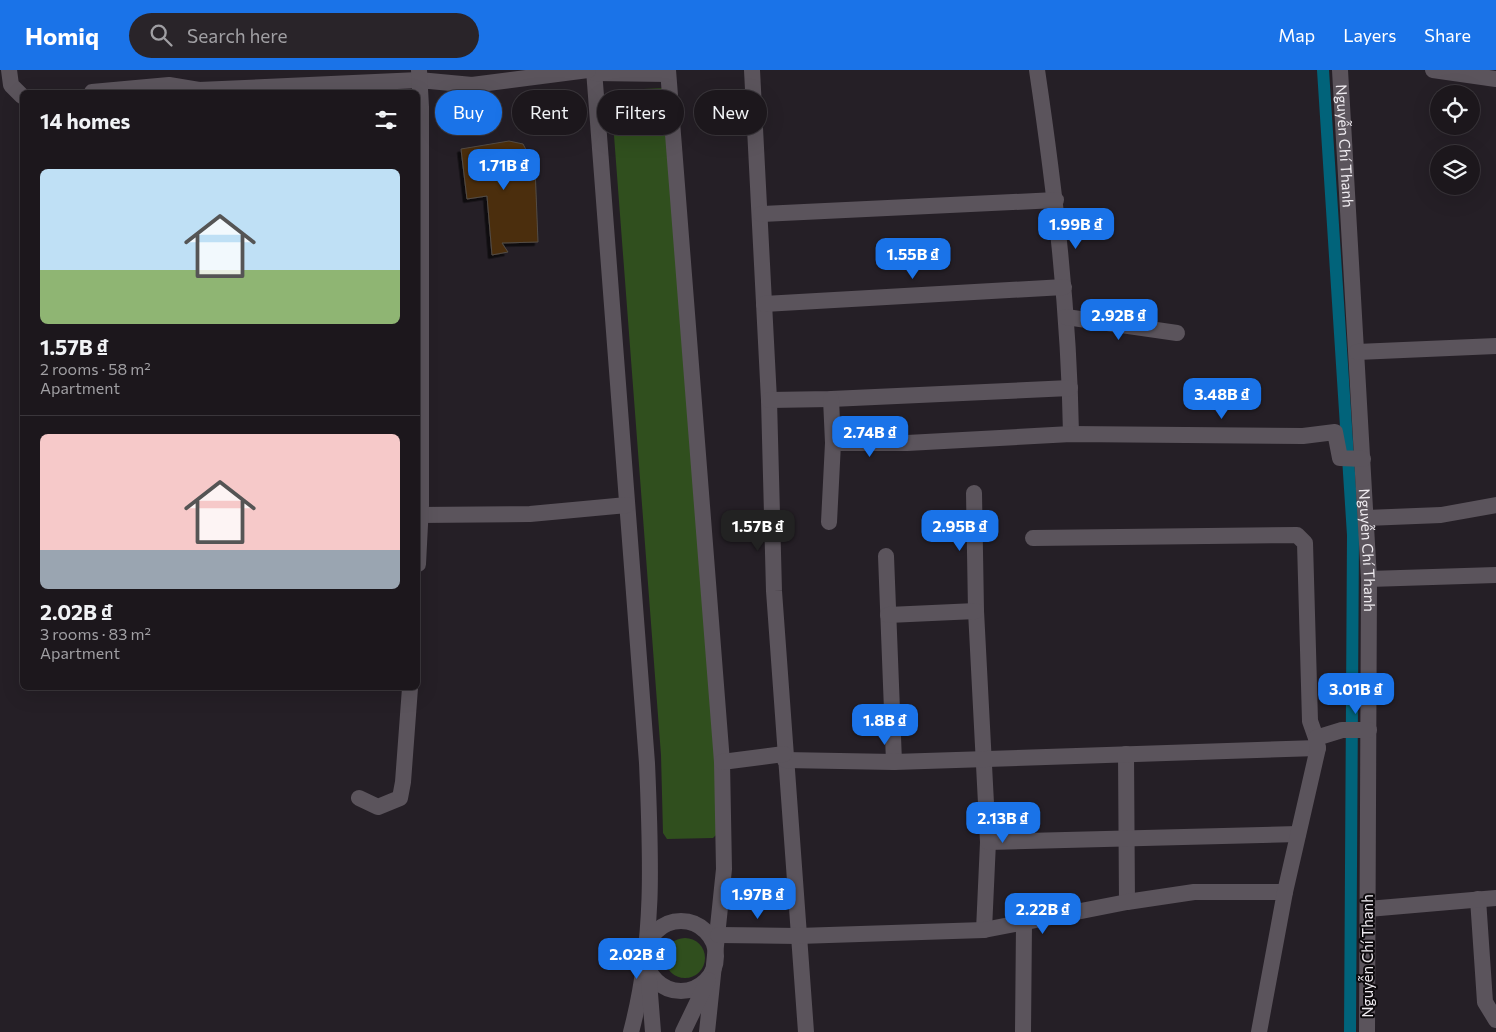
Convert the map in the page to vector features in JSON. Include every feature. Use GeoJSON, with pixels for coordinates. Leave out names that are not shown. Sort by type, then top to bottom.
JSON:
{"type":"FeatureCollection","features":[{"type":"Feature","properties":{"kind":"street"},"geometry":{"type":"LineString","coordinates":[[9,70],[11,85],[20,94]]}},
{"type":"Feature","properties":{"kind":"street"},"geometry":{"type":"LineString","coordinates":[[752,70],[761,214],[769,400],[774,591],[784,757],[806,1032]]}},
{"type":"Feature","properties":{"kind":"street"},"geometry":{"type":"LineString","coordinates":[[1037,70],[1056,200],[1066,317],[1071,434]]}},
{"type":"Feature","properties":{"kind":"street","name":"Nguyễn Chí Thanh"},"geometry":{"type":"LineString","coordinates":[[1340,70],[1357,352],[1354,458],[1366,518],[1369,579],[1367,1032]]}},
{"type":"Feature","properties":{"kind":"street"},"geometry":{"type":"LineString","coordinates":[[1433,70],[1496,79]]}},
{"type":"Feature","properties":{"kind":"street"},"geometry":{"type":"LineString","coordinates":[[592,71],[647,763],[652,857],[647,961],[653,1032]]}},
{"type":"Feature","properties":{"kind":"street"},"geometry":{"type":"LineString","coordinates":[[102,90],[170,77],[199,90],[419,75],[472,85],[592,71],[668,72],[722,762],[724,869],[714,967],[683,1032]]}},
{"type":"Feature","properties":{"kind":"street"},"geometry":{"type":"LineString","coordinates":[[419,75],[419,90]]}},
{"type":"Feature","properties":{"kind":"street"},"geometry":{"type":"LineString","coordinates":[[761,214],[1056,200]]}},
{"type":"Feature","properties":{"kind":"street"},"geometry":{"type":"LineString","coordinates":[[764,304],[1064,287]]}},
{"type":"Feature","properties":{"kind":"street"},"geometry":{"type":"LineString","coordinates":[[1066,317],[1178,334]]}},
{"type":"Feature","properties":{"kind":"street"},"geometry":{"type":"LineString","coordinates":[[1357,352],[1496,346]]}},
{"type":"Feature","properties":{"kind":"street"},"geometry":{"type":"LineString","coordinates":[[769,400],[1070,388]]}},
{"type":"Feature","properties":{"kind":"street"},"geometry":{"type":"LineString","coordinates":[[829,522],[833,443],[831,399]]}},
{"type":"Feature","properties":{"kind":"street"},"geometry":{"type":"LineString","coordinates":[[833,443],[907,443],[1071,434],[1303,436],[1335,432],[1340,458],[1354,458]]}},
{"type":"Feature","properties":{"kind":"street"},"geometry":{"type":"LineString","coordinates":[[974,493],[976,611],[988,842],[984,930]]}},
{"type":"Feature","properties":{"kind":"street"},"geometry":{"type":"LineString","coordinates":[[420,515],[530,514],[627,505]]}},
{"type":"Feature","properties":{"kind":"street"},"geometry":{"type":"LineString","coordinates":[[1366,518],[1441,515],[1496,505]]}},
{"type":"Feature","properties":{"kind":"street"},"geometry":{"type":"LineString","coordinates":[[1034,538],[1297,535],[1305,543],[1310,721],[1317,743],[1259,1032]]}},
{"type":"Feature","properties":{"kind":"street"},"geometry":{"type":"LineString","coordinates":[[886,556],[894,762]]}},
{"type":"Feature","properties":{"kind":"street"},"geometry":{"type":"LineString","coordinates":[[1369,579],[1496,575]]}},
{"type":"Feature","properties":{"kind":"street"},"geometry":{"type":"LineString","coordinates":[[888,615],[976,611]]}},
{"type":"Feature","properties":{"kind":"street"},"geometry":{"type":"LineString","coordinates":[[359,798],[378,808],[400,798],[404,782],[410,690]]}},
{"type":"Feature","properties":{"kind":"street"},"geometry":{"type":"LineString","coordinates":[[722,762],[784,757],[894,762],[1126,754],[1317,743],[1342,730],[1369,730]]}},
{"type":"Feature","properties":{"kind":"street"},"geometry":{"type":"LineString","coordinates":[[1126,754],[1127,902]]}},
{"type":"Feature","properties":{"kind":"street"},"geometry":{"type":"LineString","coordinates":[[988,842],[1298,834]]}},
{"type":"Feature","properties":{"kind":"street"},"geometry":{"type":"LineString","coordinates":[[718,935],[798,936],[984,930],[1127,902],[1194,892],[1286,892]]}},
{"type":"Feature","properties":{"kind":"street"},"geometry":{"type":"LineString","coordinates":[[1368,909],[1496,898]]}},
{"type":"Feature","properties":{"kind":"street"},"geometry":{"type":"LineString","coordinates":[[1478,899],[1486,1002],[1496,1020]]}},
{"type":"Feature","properties":{"kind":"street"},"geometry":{"type":"LineString","coordinates":[[631,1032],[640,998],[649,944],[663,926],[685,921],[696,924],[705,930],[712,939],[716,950],[707,1032]]}},
{"type":"Feature","properties":{"kind":"street"},"geometry":{"type":"LineString","coordinates":[[1023,1032],[1024,923]]}},
{"type":"Feature","properties":{"kind":"street"},"geometry":{"type":"LineString","coordinates":[[647,961],[653,977],[661,985],[678,991],[695,988],[705,982],[714,967]]}},
{"type":"Feature","properties":{"kind":"green space"},"geometry":{"type":"Polygon","coordinates":[[[665,88],[665,90],[621,90],[665,88]]]}},
{"type":"Feature","properties":{"kind":"green space"},"geometry":{"type":"Polygon","coordinates":[[[614,135],[669,135],[717,755],[717,834],[713,838],[667,839],[663,833],[661,755],[614,135]]]}},
{"type":"Feature","properties":{"kind":"green space"},"geometry":{"type":"Polygon","coordinates":[[[689,938],[696,941],[702,947],[705,958],[704,966],[696,975],[689,978],[681,978],[674,975],[666,966],[665,954],[668,947],[677,939],[689,938]]]}},
{"type":"Feature","properties":{"kind":"building"},"geometry":{"type":"Polygon","coordinates":[[[509,141],[523,144],[535,167],[538,242],[502,243],[508,252],[492,255],[487,196],[467,199],[461,149],[509,141]]]}},
{"type":"Feature","properties":{"kind":"waterway"},"geometry":{"type":"LineString","coordinates":[[1323,70],[1353,535],[1350,1032]]}}]}
